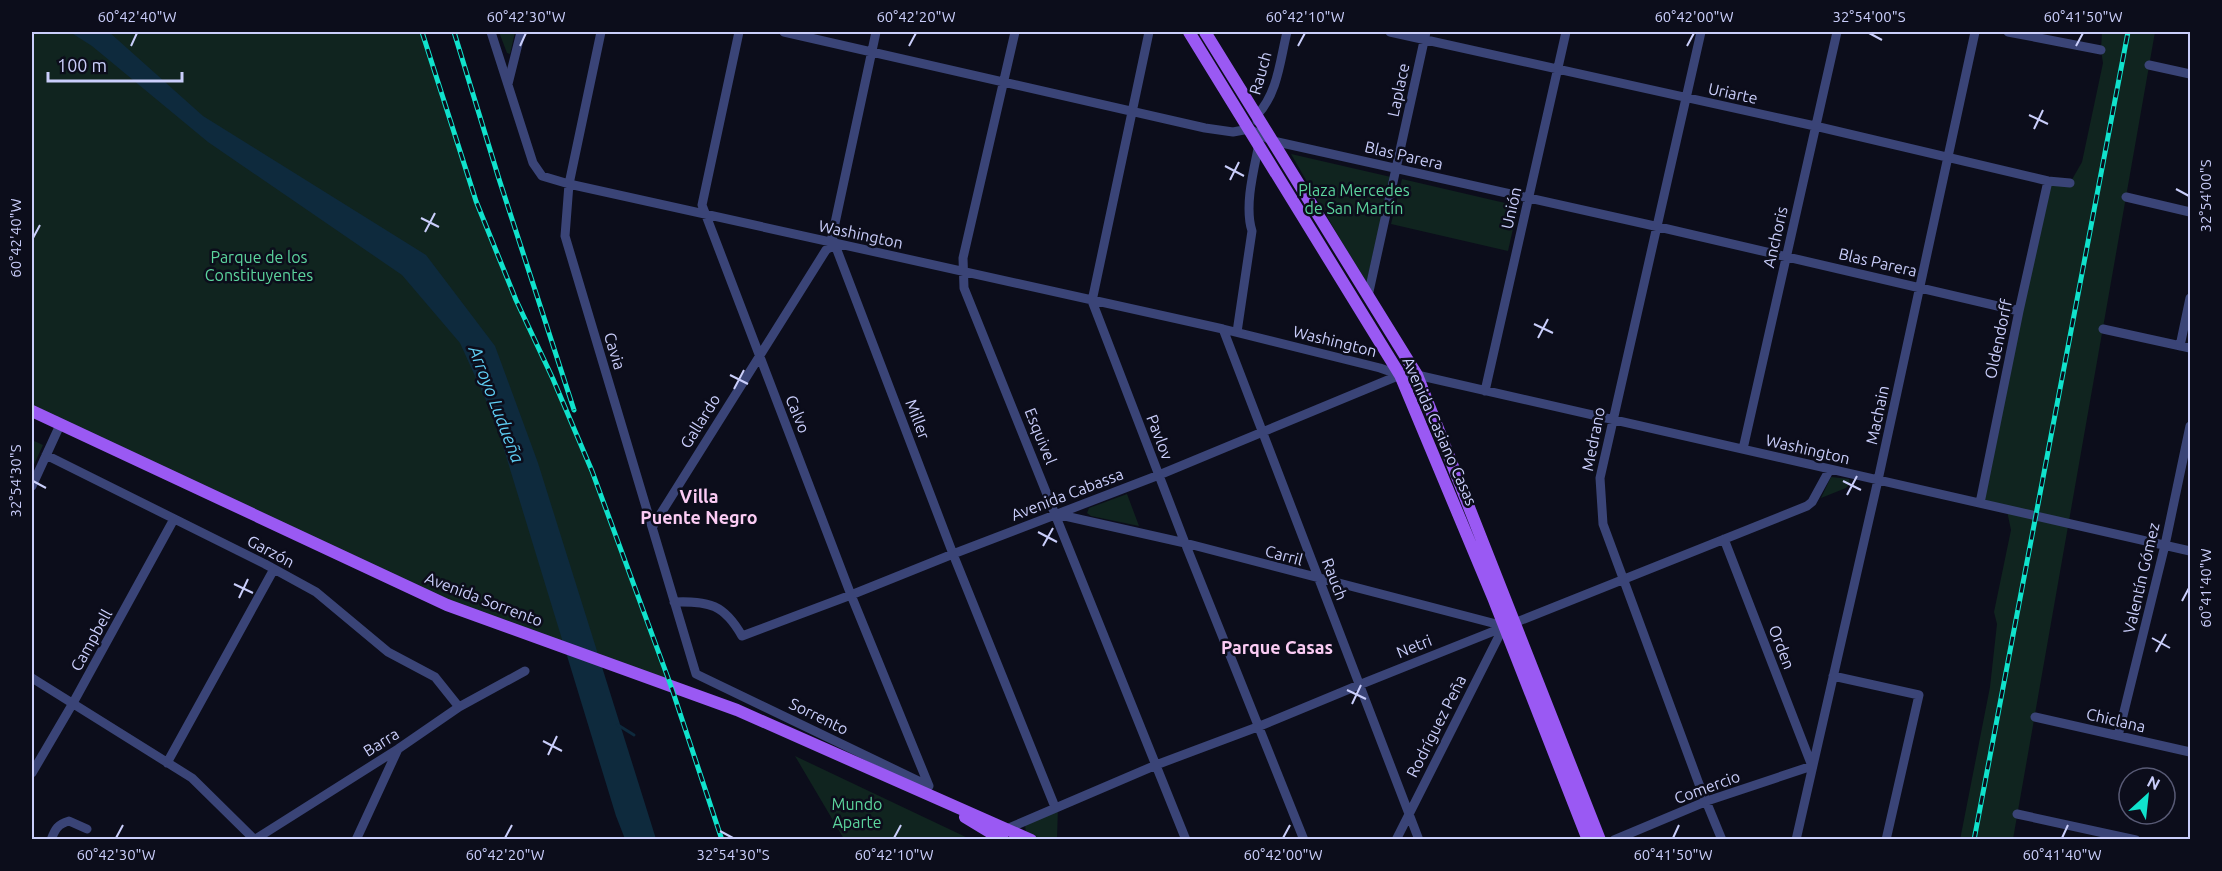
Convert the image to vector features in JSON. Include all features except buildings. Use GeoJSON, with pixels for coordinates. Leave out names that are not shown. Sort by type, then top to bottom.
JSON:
{"type":"FeatureCollection","features":[{"type":"Feature","properties":{"kind":"main road","name":"Avenida Casiano Casas"},"geometry":{"type":"LineString","coordinates":[[1189,32],[1400,375],[1510,624],[1600,840]]}},
{"type":"Feature","properties":{"kind":"main road","name":"Avenida Casiano Casas"},"geometry":{"type":"LineString","coordinates":[[1205,32],[1417,375],[1588,840]]}},
{"type":"Feature","properties":{"kind":"main road","name":"Avenida Sorrento"},"geometry":{"type":"LineString","coordinates":[[32,411],[447,605],[696,695],[777,727],[931,792],[1001,834],[1031,840]]}},
{"type":"Feature","properties":{"kind":"street"},"geometry":{"type":"LineString","coordinates":[[491,32],[508,84]]}},
{"type":"Feature","properties":{"kind":"street"},"geometry":{"type":"LineString","coordinates":[[508,84],[520,32]]}},
{"type":"Feature","properties":{"kind":"street","name":"Cavia"},"geometry":{"type":"LineString","coordinates":[[601,32],[569,184],[565,236],[696,674]]}},
{"type":"Feature","properties":{"kind":"street","name":"Calvo"},"geometry":{"type":"LineString","coordinates":[[739,32],[702,205],[851,595],[931,792]]}},
{"type":"Feature","properties":{"kind":"street","name":"Blas Parera"},"geometry":{"type":"LineString","coordinates":[[784,32],[1205,128],[1255,136],[1659,226],[2019,311]]}},
{"type":"Feature","properties":{"kind":"street","name":"Miller"},"geometry":{"type":"LineString","coordinates":[[876,32],[832,237],[953,554],[1055,807]]}},
{"type":"Feature","properties":{"kind":"street","name":"Esquivel"},"geometry":{"type":"LineString","coordinates":[[1015,32],[963,258],[964,288],[1186,840]]}},
{"type":"Feature","properties":{"kind":"street"},"geometry":{"type":"LineString","coordinates":[[1092,301],[1149,32]]}},
{"type":"Feature","properties":{"kind":"street","name":"Rauch"},"geometry":{"type":"LineString","coordinates":[[1237,332],[1252,231],[1249,220],[1257,115],[1272,95],[1287,32]]}},
{"type":"Feature","properties":{"kind":"street","name":"Uriarte"},"geometry":{"type":"LineString","coordinates":[[1390,32],[1425,36],[1558,69],[2048,181],[2070,183]]}},
{"type":"Feature","properties":{"kind":"street","name":"Unión"},"geometry":{"type":"LineString","coordinates":[[1485,391],[1566,32]]}},
{"type":"Feature","properties":{"kind":"street","name":"Medrano"},"geometry":{"type":"LineString","coordinates":[[1701,32],[1659,226],[1600,478],[1603,525],[1722,840]]}},
{"type":"Feature","properties":{"kind":"street","name":"Anchoris"},"geometry":{"type":"LineString","coordinates":[[1743,449],[1838,32]]}},
{"type":"Feature","properties":{"kind":"street","name":"Machain"},"geometry":{"type":"LineString","coordinates":[[1796,840],[1878,480],[1975,32]]}},
{"type":"Feature","properties":{"kind":"street"},"geometry":{"type":"LineString","coordinates":[[2008,32],[2101,50]]}},
{"type":"Feature","properties":{"kind":"street","name":"Laplace"},"geometry":{"type":"LineString","coordinates":[[1368,296],[1425,36]]}},
{"type":"Feature","properties":{"kind":"street"},"geometry":{"type":"LineString","coordinates":[[2149,64],[2190,74]]}},
{"type":"Feature","properties":{"kind":"street","name":"Washington"},"geometry":{"type":"LineString","coordinates":[[508,84],[533,163],[542,176],[569,184],[1237,332],[1400,375],[1417,375],[2190,551]]}},
{"type":"Feature","properties":{"kind":"street","name":"Oldendorff"},"geometry":{"type":"LineString","coordinates":[[1980,503],[2048,181]]}},
{"type":"Feature","properties":{"kind":"street"},"geometry":{"type":"LineString","coordinates":[[2126,197],[2190,212]]}},
{"type":"Feature","properties":{"kind":"street","name":"Gallardo"},"geometry":{"type":"LineString","coordinates":[[653,526],[826,250],[835,244]]}},
{"type":"Feature","properties":{"kind":"street"},"geometry":{"type":"LineString","coordinates":[[2180,346],[2190,297]]}},
{"type":"Feature","properties":{"kind":"street","name":"Pavlov"},"geometry":{"type":"LineString","coordinates":[[1092,301],[1185,543],[1304,840]]}},
{"type":"Feature","properties":{"kind":"street","name":"Rauch"},"geometry":{"type":"LineString","coordinates":[[1223,329],[1419,840]]}},
{"type":"Feature","properties":{"kind":"street"},"geometry":{"type":"LineString","coordinates":[[2103,329],[2190,348]]}},
{"type":"Feature","properties":{"kind":"street","name":"Avenida Cabassa"},"geometry":{"type":"LineString","coordinates":[[674,602],[698,602],[715,607],[731,618],[742,636],[1159,475],[1400,375]]}},
{"type":"Feature","properties":{"kind":"street"},"geometry":{"type":"LineString","coordinates":[[32,486],[60,425]]}},
{"type":"Feature","properties":{"kind":"street","name":"Valentín Gómez"},"geometry":{"type":"LineString","coordinates":[[2118,736],[2165,545],[2190,426]]}},
{"type":"Feature","properties":{"kind":"street","name":"Garzón"},"geometry":{"type":"LineString","coordinates":[[46,455],[316,592],[388,652],[435,677],[459,707]]}},
{"type":"Feature","properties":{"kind":"street","name":"Netri"},"geometry":{"type":"LineString","coordinates":[[1001,834],[1055,807],[1156,765],[1260,726],[1807,506],[1812,502],[1830,470]]}},
{"type":"Feature","properties":{"kind":"street","name":"Carril"},"geometry":{"type":"LineString","coordinates":[[1056,514],[1185,543],[1319,580],[1510,624]]}},
{"type":"Feature","properties":{"kind":"street","name":"Campbell"},"geometry":{"type":"LineString","coordinates":[[32,773],[174,519]]}},
{"type":"Feature","properties":{"kind":"street","name":"Orden"},"geometry":{"type":"LineString","coordinates":[[1724,539],[1812,766]]}},
{"type":"Feature","properties":{"kind":"street"},"geometry":{"type":"LineString","coordinates":[[167,763],[274,569]]}},
{"type":"Feature","properties":{"kind":"street","name":"Rodríguez Peña"},"geometry":{"type":"LineString","coordinates":[[1396,840],[1510,624]]}},
{"type":"Feature","properties":{"kind":"street","name":"Barra"},"geometry":{"type":"LineString","coordinates":[[254,839],[398,749],[459,707],[525,671]]}},
{"type":"Feature","properties":{"kind":"street","name":"Sorrento"},"geometry":{"type":"LineString","coordinates":[[696,674],[931,792]]}},
{"type":"Feature","properties":{"kind":"street"},"geometry":{"type":"LineString","coordinates":[[1833,676],[1919,695],[1886,840]]}},
{"type":"Feature","properties":{"kind":"street"},"geometry":{"type":"LineString","coordinates":[[32,678],[192,778],[254,839]]}},
{"type":"Feature","properties":{"kind":"street","name":"Chiclana"},"geometry":{"type":"LineString","coordinates":[[2035,717],[2190,752]]}},
{"type":"Feature","properties":{"kind":"street"},"geometry":{"type":"LineString","coordinates":[[356,840],[398,749]]}},
{"type":"Feature","properties":{"kind":"street","name":"Comercio"},"geometry":{"type":"LineString","coordinates":[[1614,840],[1707,801],[1812,766]]}},
{"type":"Feature","properties":{"kind":"street"},"geometry":{"type":"LineString","coordinates":[[2017,814],[2136,840]]}},
{"type":"Feature","properties":{"kind":"street"},"geometry":{"type":"LineString","coordinates":[[51,840],[55,828],[69,820],[87,829]]}},
{"type":"Feature","properties":{"kind":"green space","name":"Parque de los Constituyentes"},"geometry":{"type":"Polygon","coordinates":[[[32,32],[422,32],[476,201],[516,300],[592,471],[671,686],[447,605],[32,411],[32,32]]]}},
{"type":"Feature","properties":{"kind":"green space"},"geometry":{"type":"Polygon","coordinates":[[[499,32],[515,32],[510,54],[507,53],[499,32]]]}},
{"type":"Feature","properties":{"kind":"green space"},"geometry":{"type":"Polygon","coordinates":[[[2102,32],[2155,32],[2013,839],[1960,840],[1990,687],[1997,624],[1994,612],[2011,530],[2007,511],[1980,503],[2048,181],[2070,183],[2082,162],[2103,63],[2102,32]]]}},
{"type":"Feature","properties":{"kind":"green space","name":"Plaza Mercedes de San Martín"},"geometry":{"type":"Polygon","coordinates":[[[1291,154],[1391,177],[1366,284],[1291,154]]]}},
{"type":"Feature","properties":{"kind":"green space","name":"Plaza Mercedes de San Martín"},"geometry":{"type":"Polygon","coordinates":[[[1402,179],[1518,206],[1508,251],[1391,224],[1402,179]]]}},
{"type":"Feature","properties":{"kind":"green space"},"geometry":{"type":"Polygon","coordinates":[[[32,440],[43,445],[32,469],[32,440]]]}},
{"type":"Feature","properties":{"kind":"green space"},"geometry":{"type":"Polygon","coordinates":[[[1831,477],[1849,479],[1850,483],[1846,488],[1821,498],[1831,477]]]}},
{"type":"Feature","properties":{"kind":"green space"},"geometry":{"type":"Polygon","coordinates":[[[1127,494],[1139,526],[1091,516],[1087,513],[1089,508],[1127,494]]]}},
{"type":"Feature","properties":{"kind":"green space","name":"Mundo Aparte"},"geometry":{"type":"Polygon","coordinates":[[[795,756],[970,839],[844,839],[795,756]]]}},
{"type":"Feature","properties":{"kind":"green space"},"geometry":{"type":"Polygon","coordinates":[[[1058,807],[1057,839],[1037,839],[1026,833],[1025,825],[1058,807]]]}},
{"type":"Feature","properties":{"kind":"water","name":"Arroyo Ludueña"},"geometry":{"type":"Polygon","coordinates":[[[70,32],[109,32],[203,116],[426,255],[495,346],[538,463],[656,839],[625,839],[495,420],[460,343],[402,275],[208,142],[92,46],[70,32]]]}},
{"type":"Feature","properties":{"kind":"waterway"},"geometry":{"type":"LineString","coordinates":[[618,725],[634,735]]}},
{"type":"Feature","properties":{"kind":"railway"},"geometry":{"type":"LineString","coordinates":[[422,32],[476,201],[516,300],[592,471],[671,686],[722,840]]}},
{"type":"Feature","properties":{"kind":"railway"},"geometry":{"type":"LineString","coordinates":[[454,32],[574,410]]}},
{"type":"Feature","properties":{"kind":"railway"},"geometry":{"type":"LineString","coordinates":[[1974,840],[2128,32]]}},
{"type":"Feature","properties":{"kind":"district","name":"Villa Puente Negro"},"geometry":{"type":"Point","coordinates":[699,506]}},
{"type":"Feature","properties":{"kind":"district","name":"Parque Casas"},"geometry":{"type":"Point","coordinates":[1277,647]}}]}
